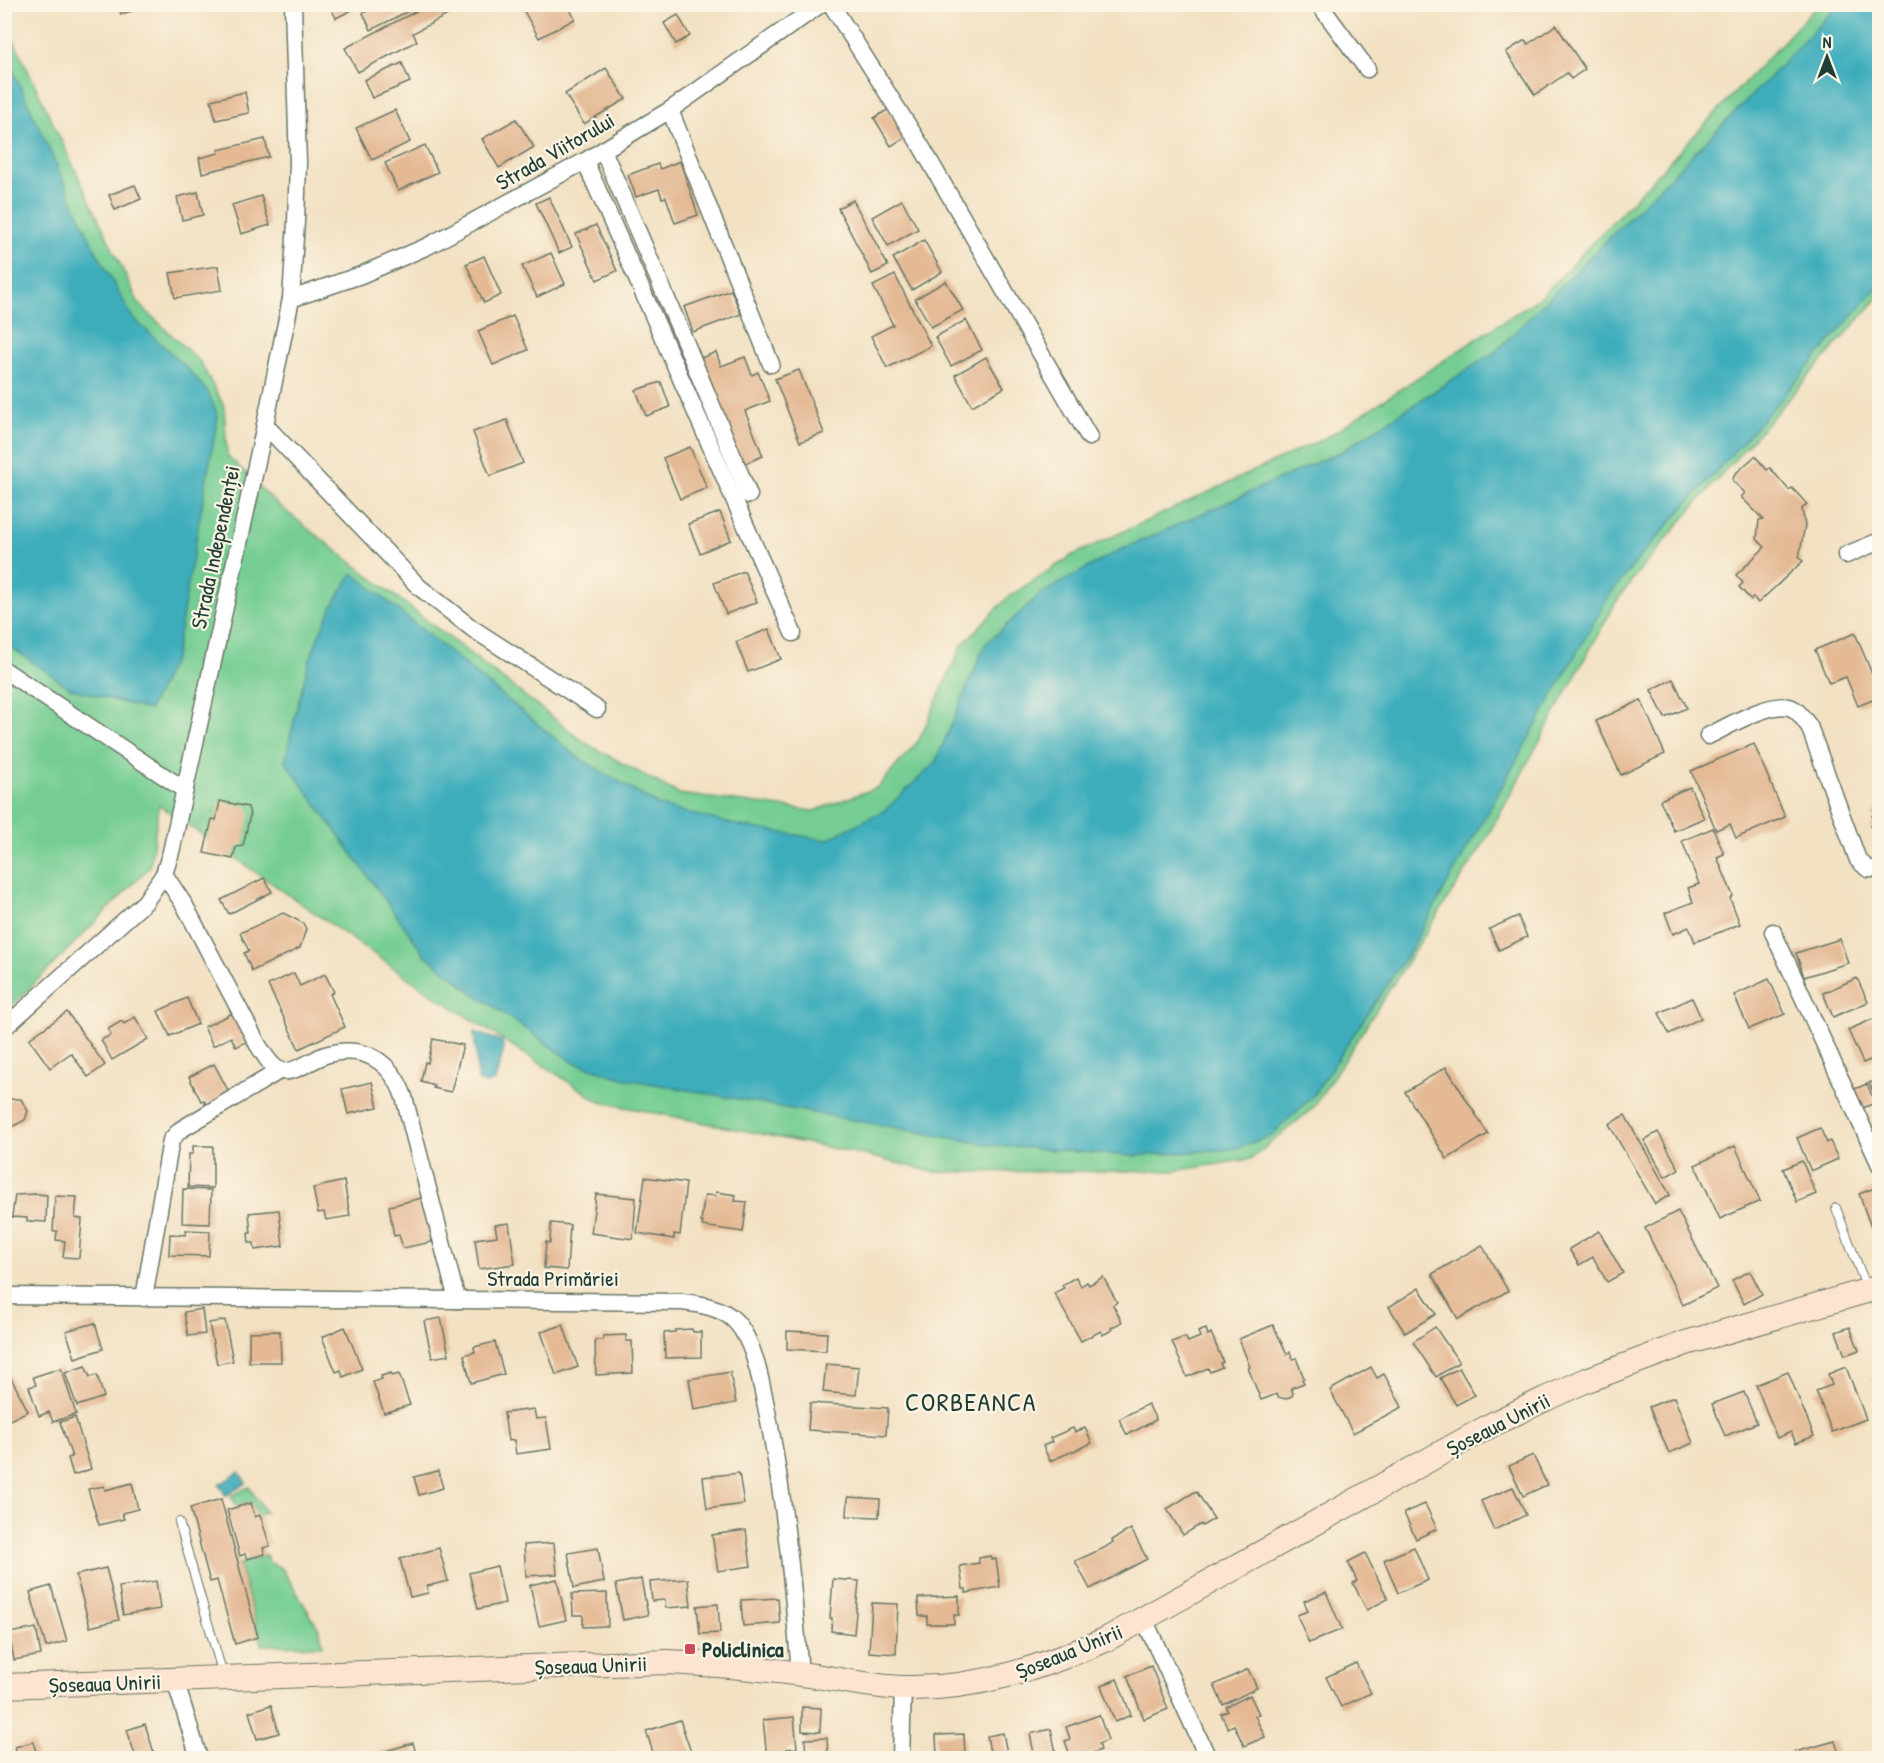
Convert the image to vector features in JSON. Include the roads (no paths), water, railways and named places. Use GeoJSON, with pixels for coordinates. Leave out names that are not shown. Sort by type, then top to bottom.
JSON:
{"type":"FeatureCollection","features":[{"type":"Feature","properties":{"kind":"main road","name":"Șoseaua Unirii"},"geometry":{"type":"LineString","coordinates":[[4,1686],[667,1662],[734,1665],[903,1688],[968,1683],[1029,1671],[1105,1640],[1485,1429],[1576,1385],[1686,1343],[1874,1289]]}},
{"type":"Feature","properties":{"kind":"street","name":"Strada Independenței"},"geometry":{"type":"LineString","coordinates":[[4,1028],[133,914],[157,888],[164,874],[185,790],[291,299],[298,163],[293,4]]}},
{"type":"Feature","properties":{"kind":"street","name":"Strada Viitorului"},"geometry":{"type":"LineString","coordinates":[[291,299],[361,275],[428,246],[585,161],[670,110],[821,4]]}},
{"type":"Feature","properties":{"kind":"street"},"geometry":{"type":"LineString","coordinates":[[831,4],[921,146],[1089,437]]}},
{"type":"Feature","properties":{"kind":"street"},"geometry":{"type":"LineString","coordinates":[[1319,4],[1367,69]]}},
{"type":"Feature","properties":{"kind":"street"},"geometry":{"type":"LineString","coordinates":[[670,110],[771,364]]}},
{"type":"Feature","properties":{"kind":"street"},"geometry":{"type":"LineString","coordinates":[[603,150],[749,495]]}},
{"type":"Feature","properties":{"kind":"street"},"geometry":{"type":"LineString","coordinates":[[585,161],[793,633]]}},
{"type":"Feature","properties":{"kind":"street"},"geometry":{"type":"LineString","coordinates":[[265,425],[419,587],[473,629],[597,709]]}},
{"type":"Feature","properties":{"kind":"street"},"geometry":{"type":"LineString","coordinates":[[1846,555],[1880,541]]}},
{"type":"Feature","properties":{"kind":"street"},"geometry":{"type":"LineString","coordinates":[[4,670],[185,790]]}},
{"type":"Feature","properties":{"kind":"street"},"geometry":{"type":"LineString","coordinates":[[1708,736],[1765,710],[1789,707],[1798,711],[1809,726],[1858,860],[1868,869],[1880,869]]}},
{"type":"Feature","properties":{"kind":"street"},"geometry":{"type":"LineString","coordinates":[[164,874],[185,906],[258,1045],[271,1064],[279,1071],[287,1072],[325,1055],[357,1051],[372,1056],[388,1068],[400,1086],[404,1097],[457,1300]]}},
{"type":"Feature","properties":{"kind":"street"},"geometry":{"type":"LineString","coordinates":[[1773,932],[1880,1165]]}},
{"type":"Feature","properties":{"kind":"street"},"geometry":{"type":"LineString","coordinates":[[144,1298],[171,1140],[180,1130],[279,1071]]}},
{"type":"Feature","properties":{"kind":"street","name":"Strada Primăriei"},"geometry":{"type":"LineString","coordinates":[[4,1296],[682,1302],[717,1309],[733,1318],[743,1331],[761,1383],[781,1481],[800,1674]]}},
{"type":"Feature","properties":{"kind":"street"},"geometry":{"type":"LineString","coordinates":[[1144,1619],[1208,1758]]}},
{"type":"Feature","properties":{"kind":"street"},"geometry":{"type":"LineString","coordinates":[[175,1680],[199,1758]]}},
{"type":"Feature","properties":{"kind":"street"},"geometry":{"type":"LineString","coordinates":[[901,1758],[903,1688]]}},
{"type":"Feature","properties":{"kind":"lane"},"geometry":{"type":"LineString","coordinates":[[1836,1208],[1874,1289]]}},
{"type":"Feature","properties":{"kind":"lane"},"geometry":{"type":"LineString","coordinates":[[179,1522],[224,1678]]}},
{"type":"Feature","properties":{"kind":"water"},"geometry":{"type":"Polygon","coordinates":[[[1838,5],[1879,5],[1879,285],[1647,549],[1608,597],[1411,949],[1312,1097],[1271,1136],[1233,1149],[1133,1156],[990,1145],[622,1078],[573,1062],[471,991],[425,955],[285,761],[302,687],[317,640],[338,595],[353,573],[579,758],[660,806],[736,825],[826,840],[885,810],[935,763],[985,645],[1040,594],[1116,552],[1342,451],[1495,352],[1763,84],[1838,5]]]}},
{"type":"Feature","properties":{"kind":"water"},"geometry":{"type":"Polygon","coordinates":[[[4,51],[94,247],[132,317],[185,366],[207,391],[218,416],[175,657],[149,710],[70,688],[5,643],[4,51]]]}},
{"type":"Feature","properties":{"kind":"water"},"geometry":{"type":"Polygon","coordinates":[[[474,1032],[502,1041],[504,1049],[495,1081],[487,1084],[478,1081],[474,1032]]]}},
{"type":"Feature","properties":{"kind":"water"},"geometry":{"type":"Polygon","coordinates":[[[239,1472],[246,1483],[226,1496],[219,1485],[239,1472]]]}},
{"type":"Feature","properties":{"kind":"place","name":"Policlinica"},"geometry":{"type":"Point","coordinates":[690,1649]}},
{"type":"Feature","properties":{"kind":"district","name":"CORBEANCA"},"geometry":{"type":"Point","coordinates":[971,1401]}}]}
